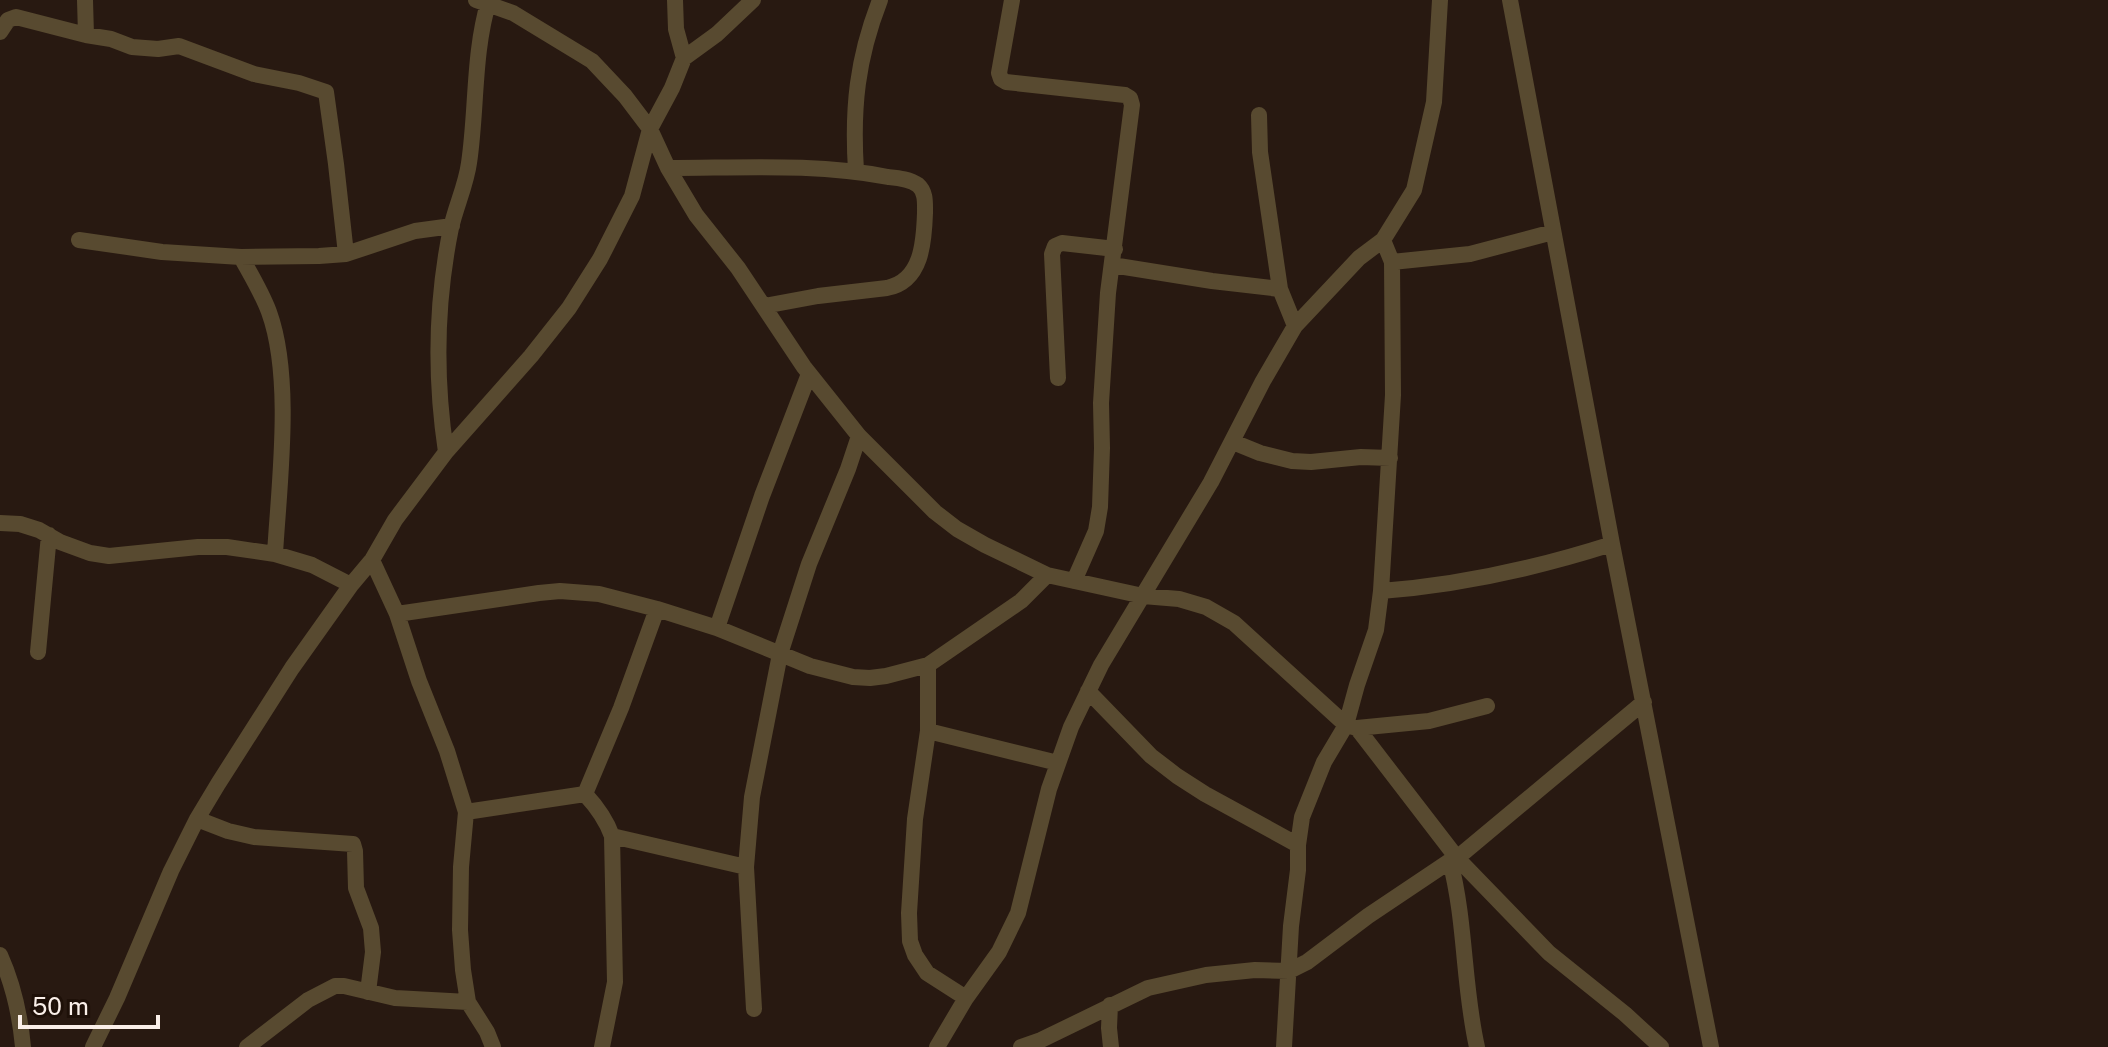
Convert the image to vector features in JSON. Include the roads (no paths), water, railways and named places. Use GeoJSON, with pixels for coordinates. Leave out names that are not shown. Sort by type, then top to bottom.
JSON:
{"type":"FeatureCollection","features":[{"type":"Feature","properties":{"kind":"street"},"geometry":{"type":"LineString","coordinates":[[85,0],[86,35]]}},
{"type":"Feature","properties":{"kind":"street"},"geometry":{"type":"LineString","coordinates":[[675,0],[676,29],[684,58]]}},
{"type":"Feature","properties":{"kind":"street"},"geometry":{"type":"LineString","coordinates":[[93,1047],[197,819],[292,668],[372,560],[395,520],[446,452],[569,308],[600,259],[632,196],[650,129],[684,58],[717,34],[753,0]]}},
{"type":"Feature","properties":{"kind":"street"},"geometry":{"type":"LineString","coordinates":[[856,171],[856,96],[860,63],[867,33],[880,0]]}},
{"type":"Feature","properties":{"kind":"street"},"geometry":{"type":"LineString","coordinates":[[1012,0],[999,73],[1001,79],[1125,95],[1132,105],[1108,293],[1101,403],[1100,507],[1096,531],[1074,581]]}},
{"type":"Feature","properties":{"kind":"street"},"geometry":{"type":"LineString","coordinates":[[937,1047],[966,998],[999,952],[1018,913],[1039,824],[1058,763],[1071,727],[1101,665],[1233,442],[1295,326],[1359,258],[1383,240],[1414,190],[1434,102],[1440,0]]}},
{"type":"Feature","properties":{"kind":"street"},"geometry":{"type":"LineString","coordinates":[[1510,0],[1711,1047]]}},
{"type":"Feature","properties":{"kind":"street"},"geometry":{"type":"LineString","coordinates":[[446,452],[440,415],[440,313],[452,226],[469,164],[484,1],[513,13],[592,61],[625,96],[650,129],[668,168],[696,215],[764,306],[809,374],[859,436],[935,512],[957,529],[1047,575],[1143,596],[1179,599],[1206,607],[1234,623],[1351,726],[1454,860],[1549,953],[1661,1047]]}},
{"type":"Feature","properties":{"kind":"street"},"geometry":{"type":"LineString","coordinates":[[0,32],[15,8],[86,35],[111,39],[132,47],[158,49],[179,46],[254,74],[326,92],[346,254]]}},
{"type":"Feature","properties":{"kind":"street"},"geometry":{"type":"LineString","coordinates":[[1259,115],[1260,152],[1280,289],[1295,326]]}},
{"type":"Feature","properties":{"kind":"street"},"geometry":{"type":"LineString","coordinates":[[668,168],[771,167],[856,171],[911,181],[920,186],[925,197],[924,239],[920,258],[898,286],[764,306]]}},
{"type":"Feature","properties":{"kind":"street"},"geometry":{"type":"LineString","coordinates":[[79,240],[162,252],[241,257],[346,254],[415,231],[452,226]]}},
{"type":"Feature","properties":{"kind":"street"},"geometry":{"type":"LineString","coordinates":[[1392,262],[1470,254],[1553,232]]}},
{"type":"Feature","properties":{"kind":"street"},"geometry":{"type":"LineString","coordinates":[[1284,1047],[1291,926],[1302,817],[1324,762],[1351,726],[1357,685],[1376,630],[1381,591],[1393,395],[1392,262],[1383,240]]}},
{"type":"Feature","properties":{"kind":"street"},"geometry":{"type":"LineString","coordinates":[[1058,378],[1052,254],[1055,246],[1062,243],[1212,281],[1280,289]]}},
{"type":"Feature","properties":{"kind":"street"},"geometry":{"type":"LineString","coordinates":[[241,257],[270,314],[277,344],[282,388],[275,554]]}},
{"type":"Feature","properties":{"kind":"street"},"geometry":{"type":"LineString","coordinates":[[717,628],[762,496],[809,374]]}},
{"type":"Feature","properties":{"kind":"street"},"geometry":{"type":"LineString","coordinates":[[754,1009],[746,867],[752,797],[780,654],[809,564],[859,436]]}},
{"type":"Feature","properties":{"kind":"street"},"geometry":{"type":"LineString","coordinates":[[1233,442],[1292,461],[1390,458]]}},
{"type":"Feature","properties":{"kind":"street"},"geometry":{"type":"LineString","coordinates":[[0,523],[20,524],[90,553],[109,556],[198,547],[227,547],[275,554],[312,565],[351,585]]}},
{"type":"Feature","properties":{"kind":"street"},"geometry":{"type":"LineString","coordinates":[[38,652],[49,535]]}},
{"type":"Feature","properties":{"kind":"street"},"geometry":{"type":"LineString","coordinates":[[1381,591],[1513,571],[1612,544]]}},
{"type":"Feature","properties":{"kind":"street"},"geometry":{"type":"LineString","coordinates":[[372,560],[397,614],[466,812],[460,930],[468,1002],[493,1047]]}},
{"type":"Feature","properties":{"kind":"street"},"geometry":{"type":"LineString","coordinates":[[397,614],[560,591],[599,594],[717,628],[810,666],[853,677],[886,676],[928,665],[1021,601],[1047,575]]}},
{"type":"Feature","properties":{"kind":"street"},"geometry":{"type":"LineString","coordinates":[[585,794],[657,609]]}},
{"type":"Feature","properties":{"kind":"street"},"geometry":{"type":"LineString","coordinates":[[928,665],[928,731],[915,819],[910,941],[927,973],[966,998]]}},
{"type":"Feature","properties":{"kind":"street"},"geometry":{"type":"LineString","coordinates":[[1088,691],[1151,756],[1177,776],[1298,845]]}},
{"type":"Feature","properties":{"kind":"street"},"geometry":{"type":"LineString","coordinates":[[1021,1047],[1148,988],[1206,975],[1255,970],[1289,971],[1307,962],[1368,916],[1454,860],[1644,702]]}},
{"type":"Feature","properties":{"kind":"street"},"geometry":{"type":"LineString","coordinates":[[1351,726],[1429,721],[1487,706]]}},
{"type":"Feature","properties":{"kind":"street"},"geometry":{"type":"LineString","coordinates":[[928,731],[1058,763]]}},
{"type":"Feature","properties":{"kind":"street"},"geometry":{"type":"LineString","coordinates":[[466,812],[585,794]]}},
{"type":"Feature","properties":{"kind":"street"},"geometry":{"type":"LineString","coordinates":[[585,794],[601,813],[612,836],[615,982],[602,1047]]}},
{"type":"Feature","properties":{"kind":"street"},"geometry":{"type":"LineString","coordinates":[[197,819],[254,837],[353,844],[356,888],[371,928],[373,952],[368,992]]}},
{"type":"Feature","properties":{"kind":"street"},"geometry":{"type":"LineString","coordinates":[[612,836],[746,867]]}},
{"type":"Feature","properties":{"kind":"street"},"geometry":{"type":"LineString","coordinates":[[1454,860],[1467,987],[1477,1047]]}},
{"type":"Feature","properties":{"kind":"street"},"geometry":{"type":"LineString","coordinates":[[0,955],[12,982],[23,1047]]}},
{"type":"Feature","properties":{"kind":"street"},"geometry":{"type":"LineString","coordinates":[[247,1047],[322,992],[335,986],[395,998],[468,1002]]}},
{"type":"Feature","properties":{"kind":"street"},"geometry":{"type":"LineString","coordinates":[[1110,1005],[1111,1047]]}}]}
